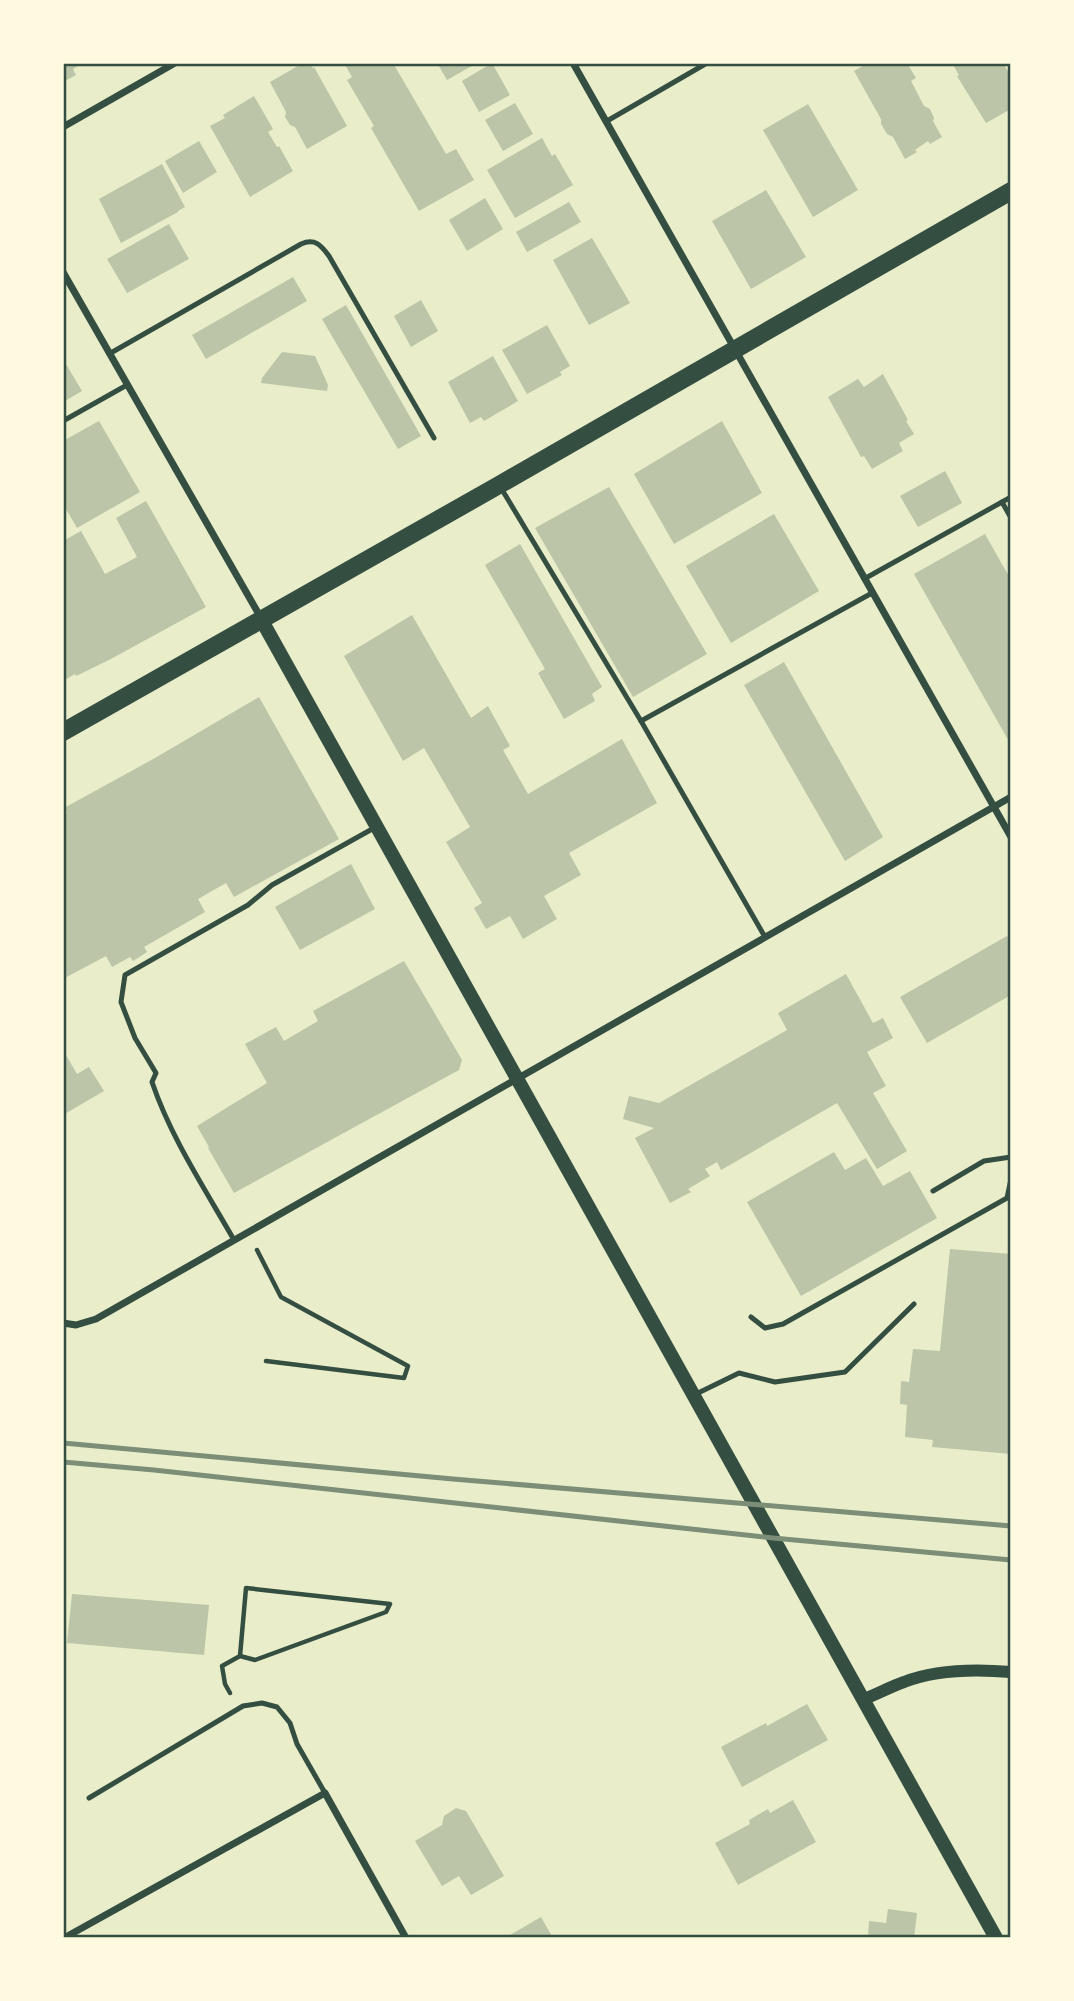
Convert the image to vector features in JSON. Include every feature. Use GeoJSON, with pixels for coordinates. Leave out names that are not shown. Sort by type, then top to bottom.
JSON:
{"type":"FeatureCollection","features":[{"type":"Feature","properties":{"kind":"main road"},"geometry":{"type":"LineString","coordinates":[[63,732],[1011,191]]}},
{"type":"Feature","properties":{"kind":"main road"},"geometry":{"type":"LineString","coordinates":[[261,619],[996,1938]]}},
{"type":"Feature","properties":{"kind":"street"},"geometry":{"type":"LineString","coordinates":[[63,127],[175,63]]}},
{"type":"Feature","properties":{"kind":"street"},"geometry":{"type":"LineString","coordinates":[[573,63],[1011,837]]}},
{"type":"Feature","properties":{"kind":"street"},"geometry":{"type":"LineString","coordinates":[[63,272],[261,619]]}},
{"type":"Feature","properties":{"kind":"street"},"geometry":{"type":"LineString","coordinates":[[63,1325],[76,1325],[96,1319],[1011,797]]}},
{"type":"Feature","properties":{"kind":"street"},"geometry":{"type":"LineString","coordinates":[[864,1699],[906,1681],[950,1672],[1011,1672]]}},
{"type":"Feature","properties":{"kind":"street"},"geometry":{"type":"LineString","coordinates":[[64,1938],[325,1793],[406,1938]]}},
{"type":"Feature","properties":{"kind":"lane"},"geometry":{"type":"LineString","coordinates":[[607,121],[707,63]]}},
{"type":"Feature","properties":{"kind":"lane"},"geometry":{"type":"LineString","coordinates":[[109,354],[301,244],[314,242],[321,245],[329,256],[433,438]]}},
{"type":"Feature","properties":{"kind":"lane"},"geometry":{"type":"LineString","coordinates":[[63,421],[127,385]]}},
{"type":"Feature","properties":{"kind":"lane"},"geometry":{"type":"LineString","coordinates":[[499,485],[641,721],[765,937]]}},
{"type":"Feature","properties":{"kind":"lane"},"geometry":{"type":"LineString","coordinates":[[864,579],[1011,497]]}},
{"type":"Feature","properties":{"kind":"lane"},"geometry":{"type":"LineString","coordinates":[[1002,502],[1011,518]]}},
{"type":"Feature","properties":{"kind":"lane"},"geometry":{"type":"LineString","coordinates":[[641,721],[872,593]]}},
{"type":"Feature","properties":{"kind":"lane"},"geometry":{"type":"LineString","coordinates":[[234,1240],[191,1166],[158,1100],[152,1082],[156,1073],[135,1038],[121,1002],[125,975],[248,905],[272,885],[376,827]]}},
{"type":"Feature","properties":{"kind":"lane"},"geometry":{"type":"LineString","coordinates":[[933,1191],[984,1161],[1011,1157]]}},
{"type":"Feature","properties":{"kind":"lane"},"geometry":{"type":"LineString","coordinates":[[751,1317],[765,1328],[783,1324],[1007,1198],[1011,1180]]}},
{"type":"Feature","properties":{"kind":"lane"},"geometry":{"type":"LineString","coordinates":[[694,1395],[739,1373],[775,1382],[845,1372],[914,1304]]}},
{"type":"Feature","properties":{"kind":"lane"},"geometry":{"type":"LineString","coordinates":[[89,1798],[243,1706],[262,1703],[277,1707],[290,1723],[297,1744],[325,1793]]}},
{"type":"Feature","properties":{"kind":"path"},"geometry":{"type":"LineString","coordinates":[[248,1231],[281,1297],[408,1366],[404,1378],[266,1361]]}},
{"type":"Feature","properties":{"kind":"path"},"geometry":{"type":"LineString","coordinates":[[239,1709],[225,1684],[222,1666],[240,1656],[255,1660],[386,1612],[390,1604],[246,1588],[240,1656]]}},
{"type":"Feature","properties":{"kind":"building"},"geometry":{"type":"Polygon","coordinates":[[[63,63],[83,63],[73,69],[76,75],[63,82],[63,63]]]}},
{"type":"Feature","properties":{"kind":"building"},"geometry":{"type":"Polygon","coordinates":[[[303,63],[311,63],[313,69],[314,67],[347,126],[307,149],[295,127],[290,125],[285,117],[286,112],[270,82],[303,63]]]}},
{"type":"Feature","properties":{"kind":"building"},"geometry":{"type":"Polygon","coordinates":[[[344,63],[393,63],[446,154],[456,149],[474,180],[419,211],[371,128],[374,126],[347,80],[352,77],[344,63]]]}},
{"type":"Feature","properties":{"kind":"building"},"geometry":{"type":"Polygon","coordinates":[[[437,63],[477,63],[447,80],[437,63]]]}},
{"type":"Feature","properties":{"kind":"building"},"geometry":{"type":"Polygon","coordinates":[[[492,63],[510,95],[479,112],[462,81],[492,63]]]}},
{"type":"Feature","properties":{"kind":"building"},"geometry":{"type":"Polygon","coordinates":[[[868,63],[907,63],[916,78],[911,81],[924,106],[930,109],[942,137],[930,144],[928,141],[905,159],[893,137],[887,134],[881,124],[881,119],[854,71],[868,63]]]}},
{"type":"Feature","properties":{"kind":"building"},"geometry":{"type":"Polygon","coordinates":[[[952,63],[1003,63],[1011,77],[1011,109],[986,123],[952,63]]]}},
{"type":"Feature","properties":{"kind":"building"},"geometry":{"type":"Polygon","coordinates":[[[254,96],[273,129],[268,132],[293,171],[250,197],[210,126],[254,96]]]}},
{"type":"Feature","properties":{"kind":"building"},"geometry":{"type":"Polygon","coordinates":[[[515,103],[533,134],[503,151],[485,120],[515,103]]]}},
{"type":"Feature","properties":{"kind":"building"},"geometry":{"type":"Polygon","coordinates":[[[808,104],[858,190],[813,217],[763,130],[808,104]]]}},
{"type":"Feature","properties":{"kind":"building"},"geometry":{"type":"Polygon","coordinates":[[[542,138],[573,185],[515,218],[487,170],[542,138]]]}},
{"type":"Feature","properties":{"kind":"building"},"geometry":{"type":"Polygon","coordinates":[[[199,141],[217,172],[183,193],[165,161],[199,141]]]}},
{"type":"Feature","properties":{"kind":"building"},"geometry":{"type":"Polygon","coordinates":[[[162,164],[185,207],[121,243],[99,199],[162,164]]]}},
{"type":"Feature","properties":{"kind":"building"},"geometry":{"type":"Polygon","coordinates":[[[766,190],[806,257],[751,289],[712,221],[766,190]]]}},
{"type":"Feature","properties":{"kind":"building"},"geometry":{"type":"Polygon","coordinates":[[[485,198],[503,229],[467,251],[449,220],[485,198]]]}},
{"type":"Feature","properties":{"kind":"building"},"geometry":{"type":"Polygon","coordinates":[[[569,202],[581,222],[527,252],[516,232],[569,202]]]}},
{"type":"Feature","properties":{"kind":"building"},"geometry":{"type":"Polygon","coordinates":[[[169,224],[189,259],[127,293],[107,259],[169,224]]]}},
{"type":"Feature","properties":{"kind":"building"},"geometry":{"type":"Polygon","coordinates":[[[592,238],[630,303],[589,325],[553,260],[592,238]]]}},
{"type":"Feature","properties":{"kind":"building"},"geometry":{"type":"Polygon","coordinates":[[[293,277],[307,301],[206,359],[192,335],[293,277]]]}},
{"type":"Feature","properties":{"kind":"building"},"geometry":{"type":"Polygon","coordinates":[[[421,300],[438,331],[411,347],[394,316],[421,300]]]}},
{"type":"Feature","properties":{"kind":"building"},"geometry":{"type":"Polygon","coordinates":[[[346,305],[421,436],[398,449],[322,319],[346,305]]]}},
{"type":"Feature","properties":{"kind":"building"},"geometry":{"type":"Polygon","coordinates":[[[547,325],[570,366],[560,372],[562,375],[527,394],[502,350],[547,325]]]}},
{"type":"Feature","properties":{"kind":"building"},"geometry":{"type":"Polygon","coordinates":[[[282,352],[315,356],[328,385],[327,391],[261,383],[282,352]]]}},
{"type":"Feature","properties":{"kind":"building"},"geometry":{"type":"Polygon","coordinates":[[[493,356],[518,401],[484,421],[481,417],[470,423],[448,382],[493,356]]]}},
{"type":"Feature","properties":{"kind":"building"},"geometry":{"type":"Polygon","coordinates":[[[63,359],[82,391],[63,402],[63,359]]]}},
{"type":"Feature","properties":{"kind":"building"},"geometry":{"type":"Polygon","coordinates":[[[883,374],[914,434],[899,443],[903,451],[872,469],[864,456],[861,457],[828,397],[858,379],[864,387],[883,374]]]}},
{"type":"Feature","properties":{"kind":"building"},"geometry":{"type":"Polygon","coordinates":[[[99,421],[140,492],[77,528],[63,504],[63,441],[99,421]]]}},
{"type":"Feature","properties":{"kind":"building"},"geometry":{"type":"Polygon","coordinates":[[[722,421],[762,493],[674,544],[634,474],[722,421]]]}},
{"type":"Feature","properties":{"kind":"building"},"geometry":{"type":"Polygon","coordinates":[[[945,471],[962,503],[918,527],[900,496],[945,471]]]}},
{"type":"Feature","properties":{"kind":"building"},"geometry":{"type":"Polygon","coordinates":[[[609,487],[707,654],[633,697],[535,528],[609,487]]]}},
{"type":"Feature","properties":{"kind":"building"},"geometry":{"type":"Polygon","coordinates":[[[146,501],[206,607],[109,660],[63,681],[63,541],[81,531],[105,574],[137,557],[116,518],[146,501]]]}},
{"type":"Feature","properties":{"kind":"building"},"geometry":{"type":"Polygon","coordinates":[[[774,514],[819,591],[731,643],[686,566],[774,514]]]}},
{"type":"Feature","properties":{"kind":"building"},"geometry":{"type":"Polygon","coordinates":[[[985,534],[1011,580],[1011,745],[914,574],[985,534]]]}},
{"type":"Feature","properties":{"kind":"building"},"geometry":{"type":"Polygon","coordinates":[[[520,544],[602,687],[592,694],[595,701],[564,719],[538,673],[545,669],[485,565],[520,544]]]}},
{"type":"Feature","properties":{"kind":"building"},"geometry":{"type":"Polygon","coordinates":[[[412,615],[471,718],[488,706],[510,746],[503,750],[528,794],[622,739],[657,803],[569,853],[581,875],[544,896],[557,919],[523,939],[510,916],[486,929],[474,908],[482,903],[446,842],[470,827],[424,748],[403,761],[344,656],[412,615]]]}},
{"type":"Feature","properties":{"kind":"building"},"geometry":{"type":"Polygon","coordinates":[[[784,662],[883,837],[845,861],[744,685],[784,662]]]}},
{"type":"Feature","properties":{"kind":"building"},"geometry":{"type":"Polygon","coordinates":[[[259,697],[339,839],[234,897],[226,883],[198,899],[205,912],[144,947],[147,952],[133,961],[130,957],[112,967],[106,956],[63,979],[63,816],[67,813],[64,808],[259,697]]]}},
{"type":"Feature","properties":{"kind":"building"},"geometry":{"type":"Polygon","coordinates":[[[351,864],[375,909],[300,950],[275,907],[351,864]]]}},
{"type":"Feature","properties":{"kind":"building"},"geometry":{"type":"Polygon","coordinates":[[[1007,936],[1011,944],[1011,995],[927,1043],[900,997],[1007,936]]]}},
{"type":"Feature","properties":{"kind":"building"},"geometry":{"type":"Polygon","coordinates":[[[404,961],[462,1060],[459,1070],[234,1193],[197,1126],[267,1083],[245,1044],[276,1027],[284,1041],[318,1021],[313,1011],[404,961]]]}},
{"type":"Feature","properties":{"kind":"building"},"geometry":{"type":"Polygon","coordinates":[[[846,974],[873,1023],[883,1018],[893,1038],[867,1052],[886,1086],[873,1093],[907,1151],[877,1169],[837,1103],[721,1170],[717,1162],[705,1169],[710,1176],[688,1189],[691,1192],[670,1203],[635,1138],[654,1128],[623,1119],[629,1096],[659,1103],[787,1030],[778,1013],[846,974]]]}},
{"type":"Feature","properties":{"kind":"building"},"geometry":{"type":"Polygon","coordinates":[[[63,1050],[77,1074],[89,1067],[104,1091],[63,1115],[63,1050]]]}},
{"type":"Feature","properties":{"kind":"building"},"geometry":{"type":"Polygon","coordinates":[[[834,1152],[845,1170],[866,1158],[883,1186],[910,1171],[937,1218],[801,1296],[747,1202],[834,1152]]]}},
{"type":"Feature","properties":{"kind":"building"},"geometry":{"type":"Polygon","coordinates":[[[950,1249],[1011,1254],[1011,1454],[932,1447],[933,1440],[905,1437],[907,1405],[900,1404],[901,1381],[909,1382],[913,1349],[940,1351],[950,1249]]]}},
{"type":"Feature","properties":{"kind":"building"},"geometry":{"type":"Polygon","coordinates":[[[72,1594],[209,1605],[204,1655],[67,1643],[72,1594]]]}},
{"type":"Feature","properties":{"kind":"building"},"geometry":{"type":"Polygon","coordinates":[[[807,1704],[828,1740],[742,1787],[721,1747],[807,1704]]]}},
{"type":"Feature","properties":{"kind":"building"},"geometry":{"type":"Polygon","coordinates":[[[793,1800],[816,1842],[738,1885],[715,1843],[750,1824],[749,1820],[768,1809],[770,1813],[793,1800]]]}},
{"type":"Feature","properties":{"kind":"building"},"geometry":{"type":"Polygon","coordinates":[[[456,1808],[466,1811],[504,1876],[471,1895],[459,1876],[442,1886],[415,1841],[442,1825],[444,1816],[456,1808]]]}},
{"type":"Feature","properties":{"kind":"building"},"geometry":{"type":"Polygon","coordinates":[[[888,1909],[917,1913],[914,1938],[868,1938],[869,1921],[886,1923],[888,1909]]]}},
{"type":"Feature","properties":{"kind":"building"},"geometry":{"type":"Polygon","coordinates":[[[541,1917],[553,1938],[505,1938],[541,1917]]]}},
{"type":"Feature","properties":{"kind":"railway"},"geometry":{"type":"LineString","coordinates":[[63,1443],[1011,1526]]}},
{"type":"Feature","properties":{"kind":"railway"},"geometry":{"type":"LineString","coordinates":[[63,1462],[773,1538],[1011,1560]]}}]}
